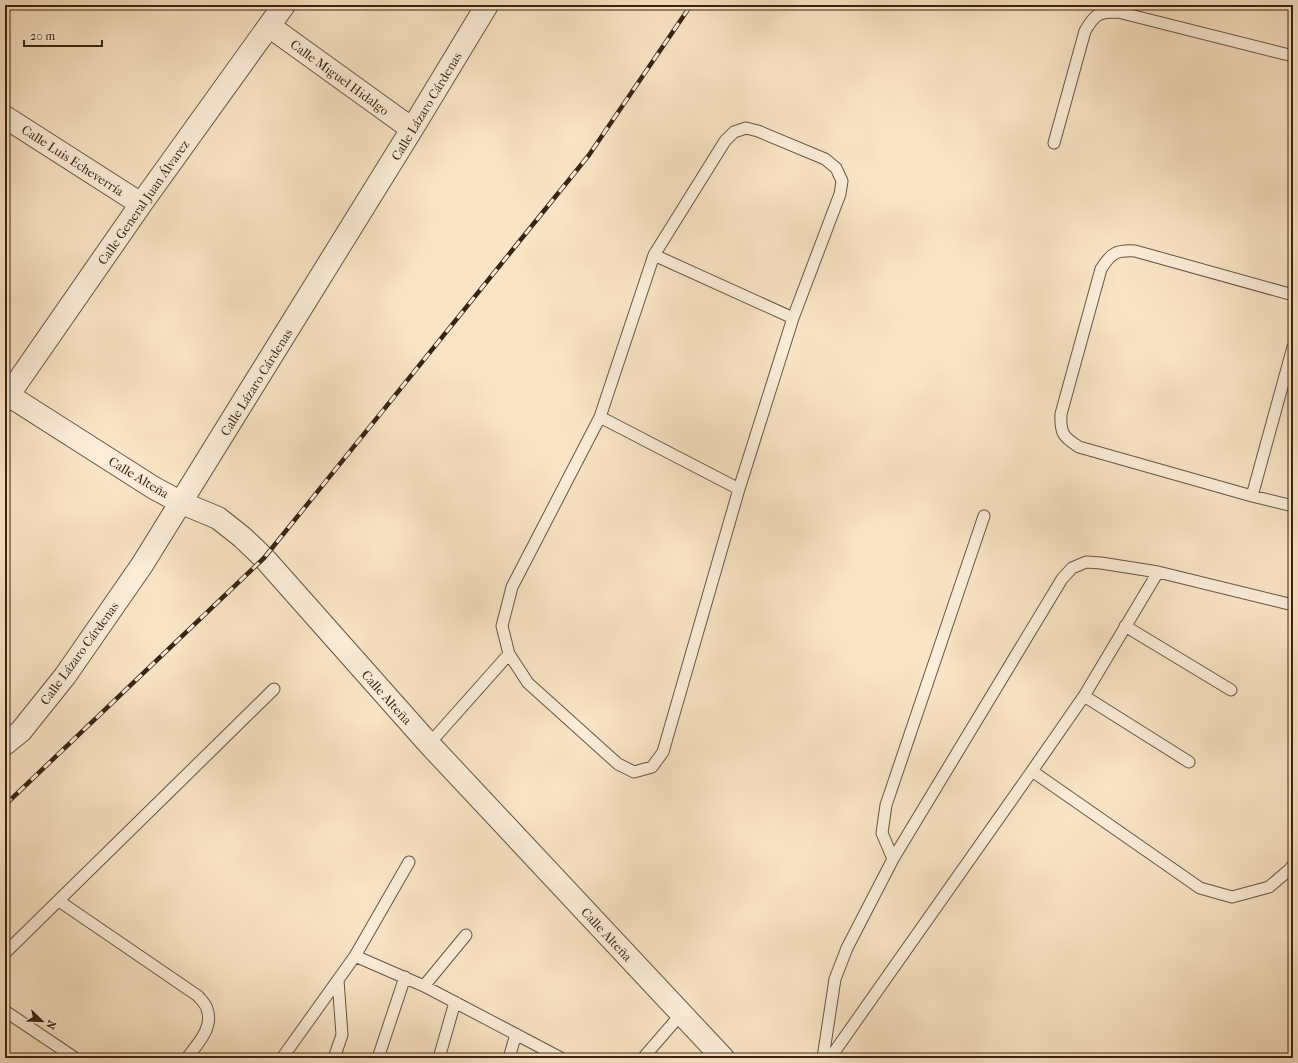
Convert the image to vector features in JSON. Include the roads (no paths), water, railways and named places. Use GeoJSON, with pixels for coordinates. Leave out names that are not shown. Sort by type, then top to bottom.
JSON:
{"type":"FeatureCollection","features":[{"type":"Feature","properties":{"kind":"street","name":"Calle General Juan Álvarez"},"geometry":{"type":"LineString","coordinates":[[6,396],[141,204],[284,5]]}},
{"type":"Feature","properties":{"kind":"street","name":"Calle Lázaro Cárdenas"},"geometry":{"type":"LineString","coordinates":[[5,744],[21,732],[65,676],[142,564],[182,502],[487,5]]}},
{"type":"Feature","properties":{"kind":"street","name":"Calle Miguel Hidalgo"},"geometry":{"type":"LineString","coordinates":[[269,26],[412,129]]}},
{"type":"Feature","properties":{"kind":"street","name":"Calle Luis Echeverría"},"geometry":{"type":"LineString","coordinates":[[5,117],[141,204]]}},
{"type":"Feature","properties":{"kind":"street","name":"Calle Alteña"},"geometry":{"type":"LineString","coordinates":[[6,396],[154,488],[218,518],[242,537],[264,558],[429,744],[724,1058]]}},
{"type":"Feature","properties":{"kind":"lane"},"geometry":{"type":"LineString","coordinates":[[1054,143],[1085,31],[1092,19],[1104,12],[1118,12],[1293,56]]}},
{"type":"Feature","properties":{"kind":"lane"},"geometry":{"type":"LineString","coordinates":[[746,128],[758,131],[825,159],[836,168],[842,181],[840,194],[793,318],[739,489],[663,752],[652,767],[634,772],[618,764],[528,683],[509,654],[502,626],[512,587],[600,417],[654,255],[725,141],[734,132],[746,128]]}},
{"type":"Feature","properties":{"kind":"lane"},"geometry":{"type":"LineString","coordinates":[[1293,295],[1135,251],[1121,250],[1109,257],[1101,269],[1061,414],[1060,427],[1067,440],[1079,447],[1252,496],[1293,506]]}},
{"type":"Feature","properties":{"kind":"lane"},"geometry":{"type":"LineString","coordinates":[[654,255],[793,318]]}},
{"type":"Feature","properties":{"kind":"lane"},"geometry":{"type":"LineString","coordinates":[[1252,496],[1293,348]]}},
{"type":"Feature","properties":{"kind":"lane"},"geometry":{"type":"LineString","coordinates":[[600,417],[739,489]]}},
{"type":"Feature","properties":{"kind":"lane"},"geometry":{"type":"LineString","coordinates":[[893,859],[882,833],[886,805],[984,516]]}},
{"type":"Feature","properties":{"kind":"lane"},"geometry":{"type":"LineString","coordinates":[[823,1058],[836,980],[847,948],[893,859],[1062,579],[1072,568],[1086,562],[1101,562],[1158,572],[1293,605]]}},
{"type":"Feature","properties":{"kind":"lane"},"geometry":{"type":"LineString","coordinates":[[830,1058],[1084,696],[1158,572]]}},
{"type":"Feature","properties":{"kind":"lane"},"geometry":{"type":"LineString","coordinates":[[1125,626],[1231,690]]}},
{"type":"Feature","properties":{"kind":"lane"},"geometry":{"type":"LineString","coordinates":[[429,744],[509,654]]}},
{"type":"Feature","properties":{"kind":"lane"},"geometry":{"type":"LineString","coordinates":[[5,954],[274,689]]}},
{"type":"Feature","properties":{"kind":"lane"},"geometry":{"type":"LineString","coordinates":[[1084,696],[1189,762]]}},
{"type":"Feature","properties":{"kind":"lane"},"geometry":{"type":"LineString","coordinates":[[1032,771],[1200,888],[1232,897],[1269,887],[1290,870],[1293,865]]}},
{"type":"Feature","properties":{"kind":"lane"},"geometry":{"type":"LineString","coordinates":[[282,1058],[354,956],[409,862]]}},
{"type":"Feature","properties":{"kind":"lane"},"geometry":{"type":"LineString","coordinates":[[59,901],[198,996],[207,1007],[210,1022],[204,1035],[187,1058]]}},
{"type":"Feature","properties":{"kind":"lane"},"geometry":{"type":"LineString","coordinates":[[424,986],[466,935]]}},
{"type":"Feature","properties":{"kind":"lane"},"geometry":{"type":"LineString","coordinates":[[354,956],[424,986],[561,1058]]}},
{"type":"Feature","properties":{"kind":"lane"},"geometry":{"type":"LineString","coordinates":[[378,1058],[405,977]]}},
{"type":"Feature","properties":{"kind":"lane"},"geometry":{"type":"LineString","coordinates":[[334,1058],[342,1035],[338,980]]}},
{"type":"Feature","properties":{"kind":"lane"},"geometry":{"type":"LineString","coordinates":[[440,1058],[455,1002]]}},
{"type":"Feature","properties":{"kind":"lane"},"geometry":{"type":"LineString","coordinates":[[5,1010],[75,1058]]}},
{"type":"Feature","properties":{"kind":"lane"},"geometry":{"type":"LineString","coordinates":[[643,1058],[682,1013]]}},
{"type":"Feature","properties":{"kind":"lane"},"geometry":{"type":"LineString","coordinates":[[509,1058],[516,1034]]}},
{"type":"Feature","properties":{"kind":"railway"},"geometry":{"type":"LineString","coordinates":[[5,805],[264,558],[589,155],[691,5]]}}]}
